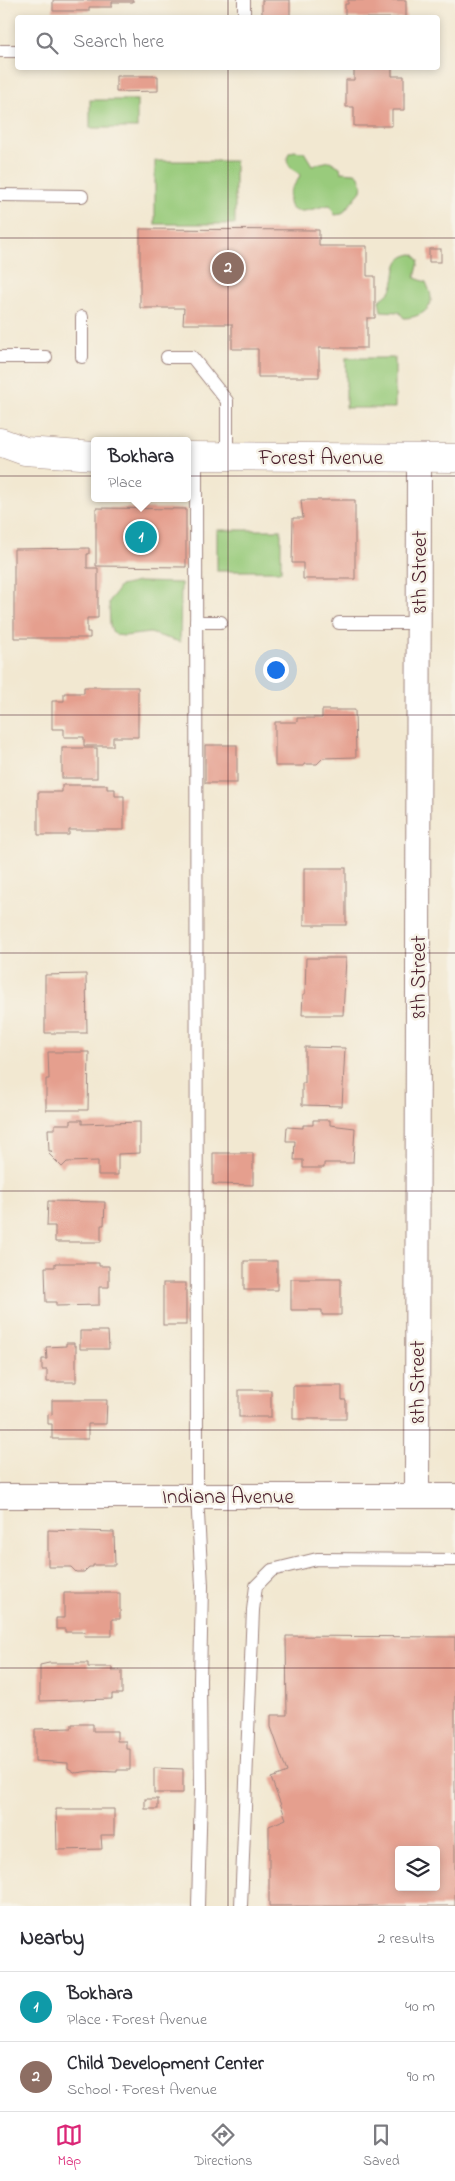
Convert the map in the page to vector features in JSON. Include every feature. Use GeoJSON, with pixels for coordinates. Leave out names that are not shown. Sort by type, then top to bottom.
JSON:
{"type":"FeatureCollection","features":[{"type":"Feature","properties":{"kind":"street"},"geometry":{"type":"LineString","coordinates":[[0,442],[25,451],[91,456]]}},
{"type":"Feature","properties":{"kind":"street","name":"Forest Avenue"},"geometry":{"type":"LineString","coordinates":[[192,456],[455,458]]}},
{"type":"Feature","properties":{"kind":"street","name":"8th Street"},"geometry":{"type":"LineString","coordinates":[[416,1496],[420,458]]}},
{"type":"Feature","properties":{"kind":"street","name":"Indiana Avenue"},"geometry":{"type":"LineString","coordinates":[[0,1496],[455,1496]]}},
{"type":"Feature","properties":{"kind":"lane"},"geometry":{"type":"LineString","coordinates":[[244,0],[244,15]]}},
{"type":"Feature","properties":{"kind":"lane"},"geometry":{"type":"LineString","coordinates":[[0,51],[15,51]]}},
{"type":"Feature","properties":{"kind":"lane"},"geometry":{"type":"LineString","coordinates":[[0,196],[82,196]]}},
{"type":"Feature","properties":{"kind":"lane"},"geometry":{"type":"LineString","coordinates":[[82,317],[82,356]]}},
{"type":"Feature","properties":{"kind":"lane"},"geometry":{"type":"LineString","coordinates":[[0,356],[46,356]]}},
{"type":"Feature","properties":{"kind":"lane"},"geometry":{"type":"LineString","coordinates":[[167,357],[192,357],[227,401],[227,457]]}},
{"type":"Feature","properties":{"kind":"lane"},"geometry":{"type":"LineString","coordinates":[[192,456],[196,622],[197,1496],[202,1586],[200,1680],[201,1790],[198,1906]]}},
{"type":"Feature","properties":{"kind":"lane"},"geometry":{"type":"LineString","coordinates":[[196,622],[221,622]]}},
{"type":"Feature","properties":{"kind":"lane"},"geometry":{"type":"LineString","coordinates":[[339,623],[419,623]]}},
{"type":"Feature","properties":{"kind":"lane"},"geometry":{"type":"LineString","coordinates":[[241,1906],[253,1610],[256,1586],[272,1570],[317,1559],[455,1560]]}},
{"type":"Feature","properties":{"kind":"green space"},"geometry":{"type":"Polygon","coordinates":[[[90,100],[137,100],[137,128],[90,128],[90,100]]]}},
{"type":"Feature","properties":{"kind":"green space"},"geometry":{"type":"Polygon","coordinates":[[[294,151],[304,152],[312,165],[330,161],[340,167],[341,172],[355,173],[359,176],[362,185],[361,191],[342,214],[335,215],[330,205],[304,211],[292,209],[289,204],[289,196],[300,175],[287,161],[289,153],[294,151]]]}},
{"type":"Feature","properties":{"kind":"green space"},"geometry":{"type":"Polygon","coordinates":[[[155,161],[235,161],[235,224],[155,224],[155,161]]]}},
{"type":"Feature","properties":{"kind":"green space"},"geometry":{"type":"Polygon","coordinates":[[[412,254],[419,261],[415,278],[426,282],[430,292],[431,303],[429,307],[422,313],[408,318],[404,318],[399,312],[381,311],[379,301],[391,290],[398,263],[405,256],[412,254]]]}},
{"type":"Feature","properties":{"kind":"green space"},"geometry":{"type":"Polygon","coordinates":[[[346,358],[395,358],[395,408],[346,408],[346,358]]]}},
{"type":"Feature","properties":{"kind":"green space"},"geometry":{"type":"Polygon","coordinates":[[[217,530],[281,530],[281,571],[217,571],[217,530]]]}},
{"type":"Feature","properties":{"kind":"green space"},"geometry":{"type":"Polygon","coordinates":[[[138,582],[181,583],[180,642],[150,633],[124,636],[117,635],[112,631],[109,602],[120,586],[138,582]]]}},
{"type":"Feature","properties":{"kind":"building"},"geometry":{"type":"Polygon","coordinates":[[[53,0],[133,0],[133,2],[112,2],[112,7],[89,7],[89,11],[53,11],[53,0]]]}},
{"type":"Feature","properties":{"kind":"building"},"geometry":{"type":"Polygon","coordinates":[[[262,0],[290,0],[290,15],[262,15],[262,0]]]}},
{"type":"Feature","properties":{"kind":"building"},"geometry":{"type":"Polygon","coordinates":[[[348,0],[406,0],[406,15],[345,15],[345,4],[348,4],[348,0]]]}},
{"type":"Feature","properties":{"kind":"building"},"geometry":{"type":"Polygon","coordinates":[[[354,70],[392,70],[392,76],[404,76],[404,110],[392,110],[392,126],[354,126],[354,107],[346,107],[346,80],[354,80],[354,70]]]}},
{"type":"Feature","properties":{"kind":"building"},"geometry":{"type":"Polygon","coordinates":[[[116,76],[158,76],[158,91],[116,92],[116,76]]]}},
{"type":"Feature","properties":{"kind":"building"},"geometry":{"type":"Polygon","coordinates":[[[140,229],[319,230],[319,246],[367,246],[367,276],[375,276],[375,318],[367,318],[367,348],[319,348],[319,377],[258,377],[258,349],[232,349],[232,324],[183,324],[184,308],[140,308],[140,229]]]}},
{"type":"Feature","properties":{"kind":"building"},"geometry":{"type":"Polygon","coordinates":[[[429,249],[441,249],[441,262],[429,262],[429,249]]]}},
{"type":"Feature","properties":{"kind":"building"},"geometry":{"type":"Polygon","coordinates":[[[301,500],[355,500],[355,579],[303,579],[303,563],[292,563],[293,518],[303,518],[301,500]]]}},
{"type":"Feature","properties":{"kind":"building"},"geometry":{"type":"Polygon","coordinates":[[[96,508],[186,509],[186,567],[96,566],[96,508]]]}},
{"type":"Feature","properties":{"kind":"building"},"geometry":{"type":"Polygon","coordinates":[[[89,548],[87,568],[98,568],[98,618],[87,618],[87,632],[90,632],[90,638],[14,638],[14,549],[89,548]]]}},
{"type":"Feature","properties":{"kind":"building"},"geometry":{"type":"Polygon","coordinates":[[[84,687],[138,687],[138,737],[113,737],[113,746],[84,746],[84,737],[64,737],[64,729],[52,729],[52,701],[64,701],[64,693],[84,693],[84,687]]]}},
{"type":"Feature","properties":{"kind":"building"},"geometry":{"type":"Polygon","coordinates":[[[322,710],[355,710],[356,757],[323,758],[317,764],[304,764],[304,766],[275,766],[275,722],[297,722],[297,718],[322,718],[322,710]]]}},
{"type":"Feature","properties":{"kind":"building"},"geometry":{"type":"Polygon","coordinates":[[[205,745],[237,745],[237,783],[205,783],[205,745]]]}},
{"type":"Feature","properties":{"kind":"building"},"geometry":{"type":"Polygon","coordinates":[[[62,748],[97,748],[97,778],[62,778],[62,748]]]}},
{"type":"Feature","properties":{"kind":"building"},"geometry":{"type":"Polygon","coordinates":[[[62,785],[107,785],[107,789],[115,789],[115,796],[124,796],[124,830],[69,830],[69,835],[38,835],[38,792],[62,792],[62,785]]]}},
{"type":"Feature","properties":{"kind":"building"},"geometry":{"type":"Polygon","coordinates":[[[304,868],[346,868],[346,925],[304,925],[304,868]]]}},
{"type":"Feature","properties":{"kind":"building"},"geometry":{"type":"Polygon","coordinates":[[[306,958],[346,958],[343,1015],[302,1015],[303,994],[305,994],[306,958]]]}},
{"type":"Feature","properties":{"kind":"building"},"geometry":{"type":"Polygon","coordinates":[[[86,974],[87,1033],[45,1033],[45,975],[86,974]]]}},
{"type":"Feature","properties":{"kind":"building"},"geometry":{"type":"Polygon","coordinates":[[[305,1047],[345,1048],[342,1106],[302,1105],[302,1083],[305,1083],[305,1047]]]}},
{"type":"Feature","properties":{"kind":"building"},"geometry":{"type":"Polygon","coordinates":[[[48,1052],[89,1052],[88,1110],[46,1110],[46,1079],[49,1079],[48,1052]]]}},
{"type":"Feature","properties":{"kind":"building"},"geometry":{"type":"Polygon","coordinates":[[[71,1120],[82,1120],[82,1124],[140,1122],[140,1153],[118,1154],[118,1175],[98,1175],[98,1161],[67,1162],[62,1167],[49,1154],[52,1151],[49,1151],[48,1129],[55,1129],[55,1124],[71,1124],[71,1120]]]}},
{"type":"Feature","properties":{"kind":"building"},"geometry":{"type":"Polygon","coordinates":[[[313,1120],[330,1120],[330,1125],[355,1128],[353,1163],[324,1163],[324,1168],[303,1168],[303,1160],[294,1160],[295,1141],[286,1141],[287,1127],[303,1128],[303,1125],[313,1125],[313,1120]]]}},
{"type":"Feature","properties":{"kind":"building"},"geometry":{"type":"Polygon","coordinates":[[[213,1153],[253,1153],[253,1185],[213,1184],[213,1153]]]}},
{"type":"Feature","properties":{"kind":"building"},"geometry":{"type":"Polygon","coordinates":[[[48,1201],[105,1202],[104,1225],[101,1225],[101,1242],[55,1242],[55,1226],[47,1226],[48,1201]]]}},
{"type":"Feature","properties":{"kind":"building"},"geometry":{"type":"Polygon","coordinates":[[[244,1261],[277,1261],[277,1290],[244,1290],[244,1261]]]}},
{"type":"Feature","properties":{"kind":"building"},"geometry":{"type":"Polygon","coordinates":[[[55,1263],[99,1263],[99,1266],[109,1266],[109,1287],[99,1287],[99,1305],[56,1306],[56,1302],[46,1302],[45,1267],[55,1267],[55,1263]]]}},
{"type":"Feature","properties":{"kind":"building"},"geometry":{"type":"Polygon","coordinates":[[[291,1279],[341,1279],[341,1315],[322,1315],[322,1310],[291,1310],[291,1279]]]}},
{"type":"Feature","properties":{"kind":"building"},"geometry":{"type":"Polygon","coordinates":[[[163,1283],[186,1283],[186,1325],[163,1325],[163,1283]]]}},
{"type":"Feature","properties":{"kind":"building"},"geometry":{"type":"Polygon","coordinates":[[[80,1331],[108,1331],[109,1349],[80,1349],[80,1331]]]}},
{"type":"Feature","properties":{"kind":"building"},"geometry":{"type":"Polygon","coordinates":[[[66,1343],[74,1343],[74,1346],[76,1346],[76,1382],[47,1382],[47,1370],[42,1370],[42,1359],[47,1359],[46,1347],[66,1346],[66,1343]]]}},
{"type":"Feature","properties":{"kind":"building"},"geometry":{"type":"Polygon","coordinates":[[[293,1386],[342,1386],[342,1400],[346,1400],[346,1419],[293,1419],[293,1386]]]}},
{"type":"Feature","properties":{"kind":"building"},"geometry":{"type":"Polygon","coordinates":[[[239,1390],[271,1390],[271,1417],[239,1417],[239,1390]]]}},
{"type":"Feature","properties":{"kind":"building"},"geometry":{"type":"Polygon","coordinates":[[[52,1400],[107,1400],[106,1424],[88,1424],[88,1439],[52,1439],[52,1424],[48,1424],[48,1414],[52,1415],[52,1400]]]}},
{"type":"Feature","properties":{"kind":"building"},"geometry":{"type":"Polygon","coordinates":[[[48,1530],[114,1532],[115,1565],[93,1565],[93,1567],[89,1567],[84,1572],[76,1572],[71,1567],[48,1567],[48,1530]]]}},
{"type":"Feature","properties":{"kind":"building"},"geometry":{"type":"Polygon","coordinates":[[[64,1593],[120,1593],[120,1619],[112,1619],[112,1636],[84,1636],[85,1632],[65,1632],[65,1629],[56,1629],[56,1618],[64,1618],[64,1593]]]}},
{"type":"Feature","properties":{"kind":"building"},"geometry":{"type":"Polygon","coordinates":[[[286,1636],[455,1637],[455,1906],[269,1906],[269,1826],[286,1819],[271,1778],[287,1772],[271,1727],[271,1715],[287,1715],[286,1636]]]}},
{"type":"Feature","properties":{"kind":"building"},"geometry":{"type":"Polygon","coordinates":[[[49,1663],[88,1663],[88,1667],[112,1667],[112,1671],[122,1671],[122,1694],[112,1694],[112,1699],[40,1701],[40,1665],[49,1663]]]}},
{"type":"Feature","properties":{"kind":"building"},"geometry":{"type":"Polygon","coordinates":[[[72,1724],[93,1724],[93,1731],[117,1731],[117,1741],[126,1741],[126,1749],[130,1749],[130,1770],[76,1773],[68,1768],[68,1763],[35,1761],[35,1729],[72,1728],[72,1724]]]}},
{"type":"Feature","properties":{"kind":"building"},"geometry":{"type":"Polygon","coordinates":[[[154,1768],[183,1769],[183,1793],[154,1793],[154,1768]]]}},
{"type":"Feature","properties":{"kind":"building"},"geometry":{"type":"Polygon","coordinates":[[[145,1799],[158,1799],[158,1809],[145,1809],[145,1799]]]}},
{"type":"Feature","properties":{"kind":"building"},"geometry":{"type":"Polygon","coordinates":[[[56,1809],[114,1809],[114,1835],[101,1835],[102,1849],[57,1850],[56,1809]]]}},
{"type":"Feature","properties":{"kind":"place","name":"Child Development Center"},"geometry":{"type":"Point","coordinates":[228,268]}},
{"type":"Feature","properties":{"kind":"place","name":"Bokhara"},"geometry":{"type":"Point","coordinates":[141,537]}}]}
